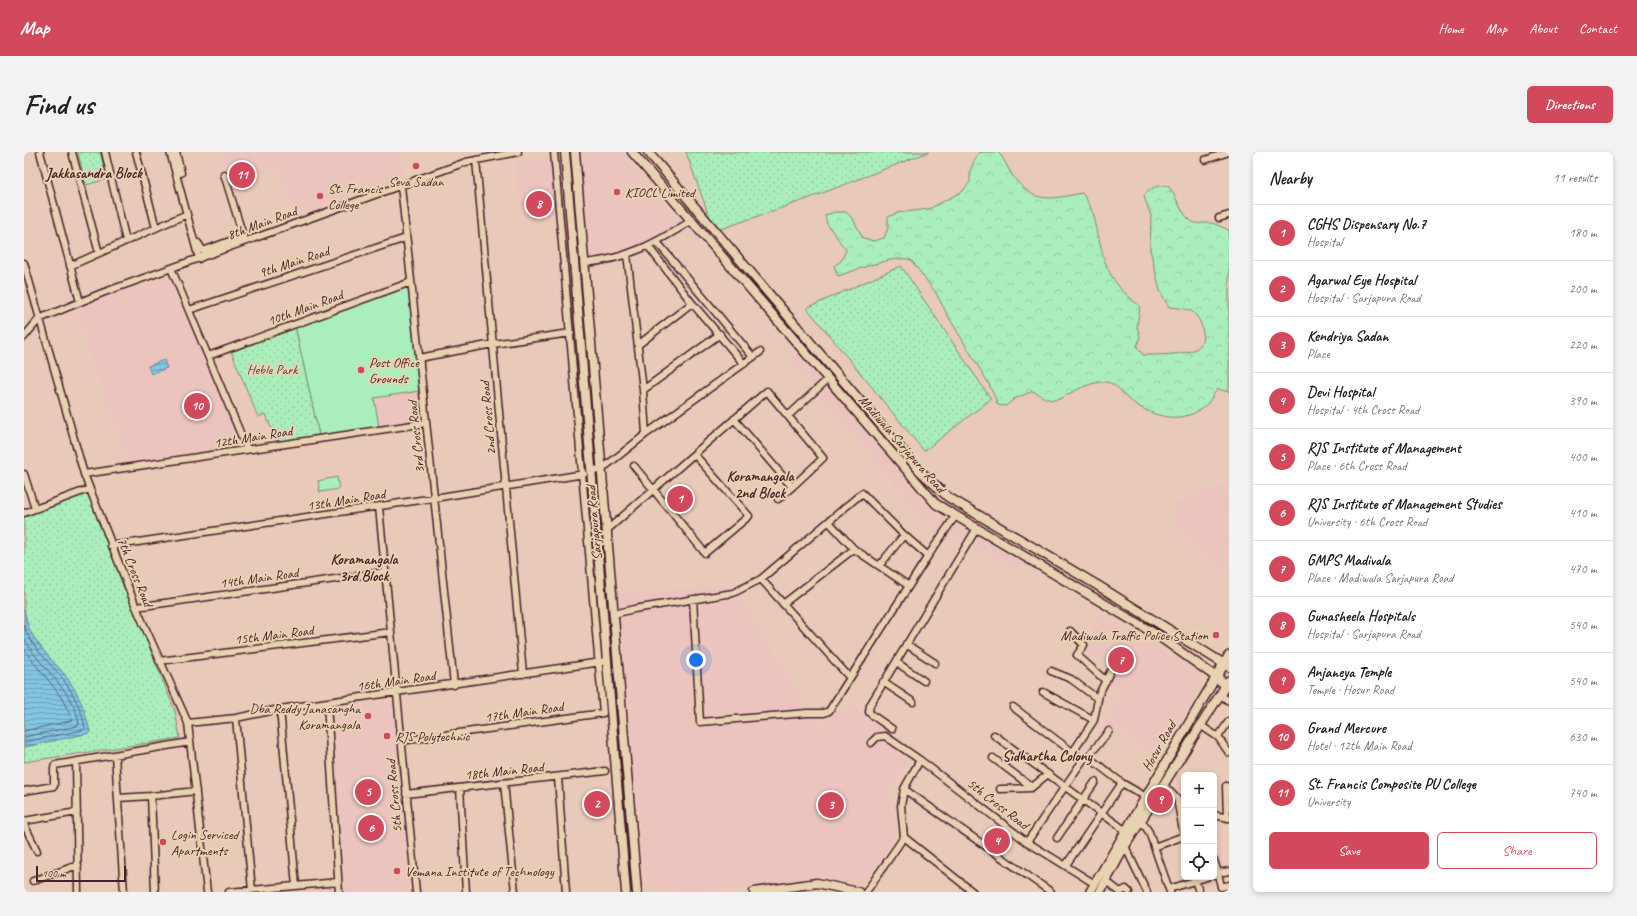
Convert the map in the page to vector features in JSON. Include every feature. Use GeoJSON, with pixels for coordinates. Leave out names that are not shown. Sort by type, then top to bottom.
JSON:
{"type":"FeatureCollection","features":[{"type":"Feature","properties":{"kind":"highway","name":"Hosur Road"},"geometry":{"type":"LineString","coordinates":[[1216,676],[1227,662]]}},
{"type":"Feature","properties":{"kind":"highway"},"geometry":{"type":"LineString","coordinates":[[1216,676],[1228,683]]}},
{"type":"Feature","properties":{"kind":"main road","name":"Sarjapura Road"},"geometry":{"type":"LineString","coordinates":[[565,152],[626,892]]}},
{"type":"Feature","properties":{"kind":"main road","name":"Sarjapura Road"},"geometry":{"type":"LineString","coordinates":[[575,152],[637,892]]}},
{"type":"Feature","properties":{"kind":"main road","name":"Madiwala Sarjapura Road"},"geometry":{"type":"LineString","coordinates":[[632,152],[936,504],[1157,635],[1216,676]]}},
{"type":"Feature","properties":{"kind":"main road","name":"Madiwala Sarjapura Road"},"geometry":{"type":"LineString","coordinates":[[648,152],[920,471],[948,497],[1227,662]]}},
{"type":"Feature","properties":{"kind":"main road"},"geometry":{"type":"LineString","coordinates":[[576,277],[586,276]]}},
{"type":"Feature","properties":{"kind":"main road"},"geometry":{"type":"LineString","coordinates":[[869,426],[875,418]]}},
{"type":"Feature","properties":{"kind":"main road","name":"Hosur Road"},"geometry":{"type":"LineString","coordinates":[[1090,892],[1216,676]]}},
{"type":"Feature","properties":{"kind":"main road","name":"Hosur Road"},"geometry":{"type":"LineString","coordinates":[[1100,892],[1125,846],[1200,725],[1228,683]]}},
{"type":"Feature","properties":{"kind":"main road"},"geometry":{"type":"LineString","coordinates":[[754,892],[817,883],[858,892]]}},
{"type":"Feature","properties":{"kind":"street"},"geometry":{"type":"LineString","coordinates":[[40,152],[80,302]]}},
{"type":"Feature","properties":{"kind":"street"},"geometry":{"type":"LineString","coordinates":[[72,152],[99,253]]}},
{"type":"Feature","properties":{"kind":"street"},"geometry":{"type":"LineString","coordinates":[[105,152],[126,241]]}},
{"type":"Feature","properties":{"kind":"street"},"geometry":{"type":"LineString","coordinates":[[136,152],[156,228]]}},
{"type":"Feature","properties":{"kind":"street"},"geometry":{"type":"LineString","coordinates":[[170,152],[198,242],[203,251],[244,240],[224,174]]}},
{"type":"Feature","properties":{"kind":"street"},"geometry":{"type":"LineString","coordinates":[[176,152],[182,173]]}},
{"type":"Feature","properties":{"kind":"street","name":"8th Main Road"},"geometry":{"type":"LineString","coordinates":[[24,337],[39,319],[80,302],[199,259],[244,240],[466,162],[518,152]]}},
{"type":"Feature","properties":{"kind":"street","name":"Sarjapura Road"},"geometry":{"type":"LineString","coordinates":[[554,152],[584,474],[603,712]]}},
{"type":"Feature","properties":{"kind":"street"},"geometry":{"type":"LineString","coordinates":[[1205,160],[1229,152]]}},
{"type":"Feature","properties":{"kind":"street","name":"2nd Cross Road"},"geometry":{"type":"LineString","coordinates":[[476,160],[523,674]]}},
{"type":"Feature","properties":{"kind":"street","name":"3rd Cross Road"},"geometry":{"type":"LineString","coordinates":[[401,186],[454,685]]}},
{"type":"Feature","properties":{"kind":"street"},"geometry":{"type":"LineString","coordinates":[[184,188],[187,214],[199,259]]}},
{"type":"Feature","properties":{"kind":"street"},"geometry":{"type":"LineString","coordinates":[[70,266],[187,214]]}},
{"type":"Feature","properties":{"kind":"street"},"geometry":{"type":"LineString","coordinates":[[1220,218],[1229,215]]}},
{"type":"Feature","properties":{"kind":"street"},"geometry":{"type":"LineString","coordinates":[[585,263],[608,261],[648,246],[691,221]]}},
{"type":"Feature","properties":{"kind":"street","name":"9th Main Road"},"geometry":{"type":"LineString","coordinates":[[189,310],[406,238]]}},
{"type":"Feature","properties":{"kind":"street"},"geometry":{"type":"LineString","coordinates":[[657,242],[754,357]]}},
{"type":"Feature","properties":{"kind":"street"},"geometry":{"type":"LineString","coordinates":[[648,246],[692,303],[744,364]]}},
{"type":"Feature","properties":{"kind":"street"},"geometry":{"type":"LineString","coordinates":[[627,254],[643,390],[646,434]]}},
{"type":"Feature","properties":{"kind":"street","name":"7th Cross Road"},"geometry":{"type":"LineString","coordinates":[[24,263],[89,489],[136,607],[188,724],[207,892]]}},
{"type":"Feature","properties":{"kind":"street"},"geometry":{"type":"LineString","coordinates":[[171,268],[247,449]]}},
{"type":"Feature","properties":{"kind":"street","name":"10th Main Road"},"geometry":{"type":"LineString","coordinates":[[208,356],[411,282]]}},
{"type":"Feature","properties":{"kind":"street"},"geometry":{"type":"LineString","coordinates":[[638,345],[692,303]]}},
{"type":"Feature","properties":{"kind":"street"},"geometry":{"type":"LineString","coordinates":[[419,358],[493,344],[571,333]]}},
{"type":"Feature","properties":{"kind":"street"},"geometry":{"type":"LineString","coordinates":[[643,390],[720,334]]}},
{"type":"Feature","properties":{"kind":"street"},"geometry":{"type":"LineString","coordinates":[[592,470],[602,469],[646,434],[760,352]]}},
{"type":"Feature","properties":{"kind":"street"},"geometry":{"type":"LineString","coordinates":[[788,416],[828,379]]}},
{"type":"Feature","properties":{"kind":"street"},"geometry":{"type":"LineString","coordinates":[[607,530],[767,391],[823,458],[778,499]]}},
{"type":"Feature","properties":{"kind":"street"},"geometry":{"type":"LineString","coordinates":[[734,419],[792,487]]}},
{"type":"Feature","properties":{"kind":"street","name":"12th Main Road"},"geometry":{"type":"LineString","coordinates":[[84,474],[426,423]]}},
{"type":"Feature","properties":{"kind":"street"},"geometry":{"type":"LineString","coordinates":[[634,466],[705,553],[749,516],[694,454]]}},
{"type":"Feature","properties":{"kind":"street","name":"13th Main Road"},"geometry":{"type":"LineString","coordinates":[[111,546],[379,507],[584,474]]}},
{"type":"Feature","properties":{"kind":"street"},"geometry":{"type":"LineString","coordinates":[[24,476],[36,509]]}},
{"type":"Feature","properties":{"kind":"street"},"geometry":{"type":"LineString","coordinates":[[24,513],[89,489]]}},
{"type":"Feature","properties":{"kind":"street"},"geometry":{"type":"LineString","coordinates":[[614,614],[733,593],[761,579],[862,494],[928,556]]}},
{"type":"Feature","properties":{"kind":"street","name":"5th Cross Road"},"geometry":{"type":"LineString","coordinates":[[379,507],[416,892]]}},
{"type":"Feature","properties":{"kind":"street"},"geometry":{"type":"LineString","coordinates":[[693,600],[700,722],[807,713],[824,714],[828,711],[850,678],[956,515]]}},
{"type":"Feature","properties":{"kind":"street"},"geometry":{"type":"LineString","coordinates":[[829,522],[854,549],[909,586]]}},
{"type":"Feature","properties":{"kind":"street"},"geometry":{"type":"LineString","coordinates":[[892,729],[872,716],[869,712],[873,699],[977,528]]}},
{"type":"Feature","properties":{"kind":"street"},"geometry":{"type":"LineString","coordinates":[[880,566],[904,535]]}},
{"type":"Feature","properties":{"kind":"street"},"geometry":{"type":"LineString","coordinates":[[783,604],[854,549]]}},
{"type":"Feature","properties":{"kind":"street","name":"14th Main Road"},"geometry":{"type":"LineString","coordinates":[[136,607],[386,572]]}},
{"type":"Feature","properties":{"kind":"street"},"geometry":{"type":"LineString","coordinates":[[761,579],[850,678]]}},
{"type":"Feature","properties":{"kind":"street"},"geometry":{"type":"LineString","coordinates":[[1070,631],[1084,645],[1077,655],[1106,681]]}},
{"type":"Feature","properties":{"kind":"street","name":"15th Main Road"},"geometry":{"type":"LineString","coordinates":[[159,661],[391,632]]}},
{"type":"Feature","properties":{"kind":"street"},"geometry":{"type":"LineString","coordinates":[[906,644],[936,663]]}},
{"type":"Feature","properties":{"kind":"street","name":"16th Main Road"},"geometry":{"type":"LineString","coordinates":[[188,724],[608,661]]}},
{"type":"Feature","properties":{"kind":"street"},"geometry":{"type":"LineString","coordinates":[[896,662],[924,681]]}},
{"type":"Feature","properties":{"kind":"street"},"geometry":{"type":"LineString","coordinates":[[1051,671],[1071,679],[1098,699]]}},
{"type":"Feature","properties":{"kind":"street"},"geometry":{"type":"LineString","coordinates":[[1073,752],[1094,720],[1098,699],[1110,672]]}},
{"type":"Feature","properties":{"kind":"street"},"geometry":{"type":"LineString","coordinates":[[883,682],[913,702]]}},
{"type":"Feature","properties":{"kind":"street"},"geometry":{"type":"LineString","coordinates":[[1044,692],[1094,720]]}},
{"type":"Feature","properties":{"kind":"street"},"geometry":{"type":"LineString","coordinates":[[1220,695],[1229,700]]}},
{"type":"Feature","properties":{"kind":"street"},"geometry":{"type":"LineString","coordinates":[[327,704],[339,892]]}},
{"type":"Feature","properties":{"kind":"street"},"geometry":{"type":"LineString","coordinates":[[1013,707],[1073,752],[1146,797]]}},
{"type":"Feature","properties":{"kind":"street"},"geometry":{"type":"LineString","coordinates":[[280,709],[296,886]]}},
{"type":"Feature","properties":{"kind":"street","name":"17th Main Road"},"geometry":{"type":"LineString","coordinates":[[401,741],[603,712]]}},
{"type":"Feature","properties":{"kind":"street"},"geometry":{"type":"LineString","coordinates":[[236,718],[252,890]]}},
{"type":"Feature","properties":{"kind":"street"},"geometry":{"type":"LineString","coordinates":[[1218,737],[1228,723]]}},
{"type":"Feature","properties":{"kind":"street"},"geometry":{"type":"LineString","coordinates":[[1200,725],[1218,737],[1229,753]]}},
{"type":"Feature","properties":{"kind":"street","name":"5th Cross Road"},"geometry":{"type":"LineString","coordinates":[[871,743],[877,737],[884,736],[920,760],[1027,842],[1085,758],[1109,731]]}},
{"type":"Feature","properties":{"kind":"street"},"geometry":{"type":"LineString","coordinates":[[994,735],[1126,832]]}},
{"type":"Feature","properties":{"kind":"street"},"geometry":{"type":"LineString","coordinates":[[24,791],[54,786],[54,766],[190,742]]}},
{"type":"Feature","properties":{"kind":"street"},"geometry":{"type":"LineString","coordinates":[[115,755],[124,892]]}},
{"type":"Feature","properties":{"kind":"street"},"geometry":{"type":"LineString","coordinates":[[993,758],[1032,787]]}},
{"type":"Feature","properties":{"kind":"street"},"geometry":{"type":"LineString","coordinates":[[866,892],[904,837],[901,806],[904,789],[920,760]]}},
{"type":"Feature","properties":{"kind":"street"},"geometry":{"type":"LineString","coordinates":[[76,762],[78,812],[78,892]]}},
{"type":"Feature","properties":{"kind":"street","name":"18th Main Road"},"geometry":{"type":"LineString","coordinates":[[406,794],[617,770]]}},
{"type":"Feature","properties":{"kind":"street"},"geometry":{"type":"LineString","coordinates":[[1000,789],[1032,787],[1048,774]]}},
{"type":"Feature","properties":{"kind":"street"},"geometry":{"type":"LineString","coordinates":[[558,777],[566,892]]}},
{"type":"Feature","properties":{"kind":"street"},"geometry":{"type":"LineString","coordinates":[[1057,838],[1095,782]]}},
{"type":"Feature","properties":{"kind":"street"},"geometry":{"type":"LineString","coordinates":[[504,783],[515,892]]}},
{"type":"Feature","properties":{"kind":"street"},"geometry":{"type":"LineString","coordinates":[[1066,865],[1122,783]]}},
{"type":"Feature","properties":{"kind":"street"},"geometry":{"type":"LineString","coordinates":[[1163,784],[1175,796],[1181,811]]}},
{"type":"Feature","properties":{"kind":"street"},"geometry":{"type":"LineString","coordinates":[[1217,816],[1228,818],[1226,786]]}},
{"type":"Feature","properties":{"kind":"street"},"geometry":{"type":"LineString","coordinates":[[460,788],[466,892]]}},
{"type":"Feature","properties":{"kind":"street"},"geometry":{"type":"LineString","coordinates":[[904,789],[1051,892]]}},
{"type":"Feature","properties":{"kind":"street"},"geometry":{"type":"LineString","coordinates":[[118,798],[196,791]]}},
{"type":"Feature","properties":{"kind":"street"},"geometry":{"type":"LineString","coordinates":[[151,796],[155,892]]}},
{"type":"Feature","properties":{"kind":"street"},"geometry":{"type":"LineString","coordinates":[[37,852],[24,822],[78,812]]}},
{"type":"Feature","properties":{"kind":"street"},"geometry":{"type":"LineString","coordinates":[[1141,820],[1149,832],[1169,890],[1192,880]]}},
{"type":"Feature","properties":{"kind":"street"},"geometry":{"type":"LineString","coordinates":[[1154,847],[1181,834]]}},
{"type":"Feature","properties":{"kind":"street"},"geometry":{"type":"LineString","coordinates":[[904,837],[973,892]]}},
{"type":"Feature","properties":{"kind":"street"},"geometry":{"type":"LineString","coordinates":[[1027,842],[1095,884]]}},
{"type":"Feature","properties":{"kind":"street"},"geometry":{"type":"LineString","coordinates":[[1125,846],[1147,892]]}},
{"type":"Feature","properties":{"kind":"street"},"geometry":{"type":"LineString","coordinates":[[32,881],[78,865]]}},
{"type":"Feature","properties":{"kind":"street"},"geometry":{"type":"LineString","coordinates":[[1217,874],[1229,871]]}},
{"type":"Feature","properties":{"kind":"street"},"geometry":{"type":"LineString","coordinates":[[1217,877],[1221,887],[1229,885]]}},
{"type":"Feature","properties":{"kind":"street"},"geometry":{"type":"LineString","coordinates":[[1194,880],[1199,892]]}},
{"type":"Feature","properties":{"kind":"street"},"geometry":{"type":"LineString","coordinates":[[1106,881],[1120,892],[1126,889],[1129,892]]}},
{"type":"Feature","properties":{"kind":"street"},"geometry":{"type":"LineString","coordinates":[[229,892],[338,882]]}},
{"type":"Feature","properties":{"kind":"shaded area","name":"St. Francis College"},"geometry":{"type":"Polygon","coordinates":[[[221,152],[398,152],[406,174],[297,218],[279,167],[231,183],[221,152]]]}},
{"type":"Feature","properties":{"kind":"shaded area","name":"KIOCL Limited"},"geometry":{"type":"Polygon","coordinates":[[[577,152],[622,152],[686,232],[650,252],[609,265],[587,267],[577,152]]]}},
{"type":"Feature","properties":{"kind":"shaded area"},"geometry":{"type":"Polygon","coordinates":[[[551,158],[557,216],[523,220],[521,195],[517,195],[514,162],[551,158]]]}},
{"type":"Feature","properties":{"kind":"shaded area"},"geometry":{"type":"Polygon","coordinates":[[[170,272],[242,445],[128,463],[75,309],[170,272]]]}},
{"type":"Feature","properties":{"kind":"shaded area"},"geometry":{"type":"Polygon","coordinates":[[[797,352],[940,516],[1023,562],[1018,570],[934,526],[920,514],[790,361],[797,352]]]}},
{"type":"Feature","properties":{"kind":"shaded area"},"geometry":{"type":"Polygon","coordinates":[[[419,391],[423,420],[379,427],[374,398],[419,391]]]}},
{"type":"Feature","properties":{"kind":"shaded area"},"geometry":{"type":"Polygon","coordinates":[[[1229,483],[1229,575],[1173,524],[1176,515],[1172,504],[1229,483]]]}},
{"type":"Feature","properties":{"kind":"shaded area"},"geometry":{"type":"Polygon","coordinates":[[[733,585],[819,725],[851,704],[912,746],[909,751],[913,754],[890,790],[896,838],[861,886],[817,877],[703,892],[646,892],[634,782],[618,593],[733,585]]]}},
{"type":"Feature","properties":{"kind":"shaded area"},"geometry":{"type":"Polygon","coordinates":[[[1101,615],[1152,643],[1194,672],[1201,683],[1156,756],[1104,722],[1123,690],[1108,681],[1116,668],[1082,649],[1101,615]]]}},
{"type":"Feature","properties":{"kind":"shaded area"},"geometry":{"type":"Polygon","coordinates":[[[395,699],[410,892],[345,892],[330,710],[395,699]]]}},
{"type":"Feature","properties":{"kind":"shaded area"},"geometry":{"type":"Polygon","coordinates":[[[335,884],[336,892],[257,892],[335,884]]]}},
{"type":"Feature","properties":{"kind":"green space"},"geometry":{"type":"Polygon","coordinates":[[[100,152],[107,179],[86,185],[78,153],[100,152]]]}},
{"type":"Feature","properties":{"kind":"green space"},"geometry":{"type":"Polygon","coordinates":[[[686,152],[929,152],[807,199],[721,229],[709,216],[686,152]]]}},
{"type":"Feature","properties":{"kind":"green space"},"geometry":{"type":"Polygon","coordinates":[[[998,152],[1020,185],[1028,192],[1036,196],[1052,198],[1082,193],[1093,214],[1100,243],[1111,276],[1126,295],[1140,306],[1137,326],[1140,336],[1137,347],[1143,355],[1170,354],[1191,351],[1200,345],[1203,335],[1201,324],[1195,314],[1186,309],[1169,307],[1160,291],[1150,249],[1151,216],[1144,196],[1154,187],[1168,186],[1183,212],[1192,222],[1216,224],[1229,230],[1229,392],[1218,389],[1207,404],[1198,411],[1178,417],[1167,417],[1146,410],[1127,398],[1116,386],[1106,382],[1087,385],[1057,400],[1040,396],[1033,391],[1014,399],[1006,406],[998,405],[989,384],[948,316],[936,293],[911,260],[896,259],[886,261],[838,276],[834,266],[842,260],[846,250],[827,224],[825,215],[835,212],[846,212],[853,219],[863,238],[873,241],[884,238],[888,228],[888,217],[897,213],[929,209],[963,191],[970,182],[970,171],[978,153],[998,152]]]}},
{"type":"Feature","properties":{"kind":"green space"},"geometry":{"type":"Polygon","coordinates":[[[901,266],[991,399],[924,451],[807,308],[901,266]]]}},
{"type":"Feature","properties":{"kind":"green space","name":"Post Office Grounds"},"geometry":{"type":"Polygon","coordinates":[[[408,285],[419,391],[374,398],[379,427],[319,435],[295,326],[408,285]]]}},
{"type":"Feature","properties":{"kind":"green space","name":"Heble Park"},"geometry":{"type":"Polygon","coordinates":[[[295,326],[319,435],[278,443],[265,414],[258,417],[230,349],[295,326]]]}},
{"type":"Feature","properties":{"kind":"green space"},"geometry":{"type":"Polygon","coordinates":[[[337,477],[339,489],[320,492],[318,481],[337,477]]]}},
{"type":"Feature","properties":{"kind":"green space"},"geometry":{"type":"Polygon","coordinates":[[[86,489],[175,711],[180,738],[24,762],[24,747],[90,732],[65,675],[44,652],[29,630],[24,610],[24,513],[86,489]]]}},
{"type":"Feature","properties":{"kind":"water"},"geometry":{"type":"Polygon","coordinates":[[[164,360],[167,368],[151,374],[148,366],[164,360]]]}},
{"type":"Feature","properties":{"kind":"water"},"geometry":{"type":"Polygon","coordinates":[[[24,610],[29,629],[34,637],[64,674],[77,694],[84,709],[90,733],[24,747],[24,610]]]}},
{"type":"Feature","properties":{"kind":"place","name":"Seva Sadan"},"geometry":{"type":"Point","coordinates":[416,166]}},
{"type":"Feature","properties":{"kind":"place","name":"St. Francis Composite PU College"},"geometry":{"type":"Point","coordinates":[242,175]}},
{"type":"Feature","properties":{"kind":"place","name":"KIOCL Limited"},"geometry":{"type":"Point","coordinates":[617,192]}},
{"type":"Feature","properties":{"kind":"place","name":"St. Francis College"},"geometry":{"type":"Point","coordinates":[320,196]}},
{"type":"Feature","properties":{"kind":"place","name":"Gunasheela Hospitals"},"geometry":{"type":"Point","coordinates":[539,204]}},
{"type":"Feature","properties":{"kind":"place","name":"Post Office Grounds"},"geometry":{"type":"Point","coordinates":[361,370]}},
{"type":"Feature","properties":{"kind":"place","name":"Grand Mercure"},"geometry":{"type":"Point","coordinates":[197,406]}},
{"type":"Feature","properties":{"kind":"place","name":"CGHS Dispensary No.7"},"geometry":{"type":"Point","coordinates":[680,499]}},
{"type":"Feature","properties":{"kind":"place","name":"Madiwala Traffic Police Station"},"geometry":{"type":"Point","coordinates":[1216,635]}},
{"type":"Feature","properties":{"kind":"place","name":"GMPS Madivala"},"geometry":{"type":"Point","coordinates":[1121,660]}},
{"type":"Feature","properties":{"kind":"place","name":"Dba Reddy Janasangha Koramangala"},"geometry":{"type":"Point","coordinates":[368,716]}},
{"type":"Feature","properties":{"kind":"place","name":"RJS Polytechnic"},"geometry":{"type":"Point","coordinates":[387,736]}},
{"type":"Feature","properties":{"kind":"place","name":"RJS Institute of Management"},"geometry":{"type":"Point","coordinates":[368,792]}},
{"type":"Feature","properties":{"kind":"place","name":"Anjaneya Temple"},"geometry":{"type":"Point","coordinates":[1160,800]}},
{"type":"Feature","properties":{"kind":"place","name":"Agarwal Eye Hospital"},"geometry":{"type":"Point","coordinates":[597,804]}},
{"type":"Feature","properties":{"kind":"place","name":"Kendriya Sadan"},"geometry":{"type":"Point","coordinates":[831,805]}},
{"type":"Feature","properties":{"kind":"place","name":"RJS Institute of Management Studies"},"geometry":{"type":"Point","coordinates":[371,828]}},
{"type":"Feature","properties":{"kind":"place","name":"Devi Hospital"},"geometry":{"type":"Point","coordinates":[997,841]}},
{"type":"Feature","properties":{"kind":"place","name":"Login Serviced Apartments"},"geometry":{"type":"Point","coordinates":[163,842]}},
{"type":"Feature","properties":{"kind":"place","name":"Vemana Institute of Technology"},"geometry":{"type":"Point","coordinates":[397,871]}},
{"type":"Feature","properties":{"kind":"district","name":"Jakkasandra Block"},"geometry":{"type":"Point","coordinates":[94,173]}},
{"type":"Feature","properties":{"kind":"district","name":"Koramangala 2nd Block"},"geometry":{"type":"Point","coordinates":[760,484]}},
{"type":"Feature","properties":{"kind":"district","name":"Koramangala 3rd Block"},"geometry":{"type":"Point","coordinates":[364,568]}},
{"type":"Feature","properties":{"kind":"district","name":"Sidhartha Colony"},"geometry":{"type":"Point","coordinates":[1047,756]}}]}
